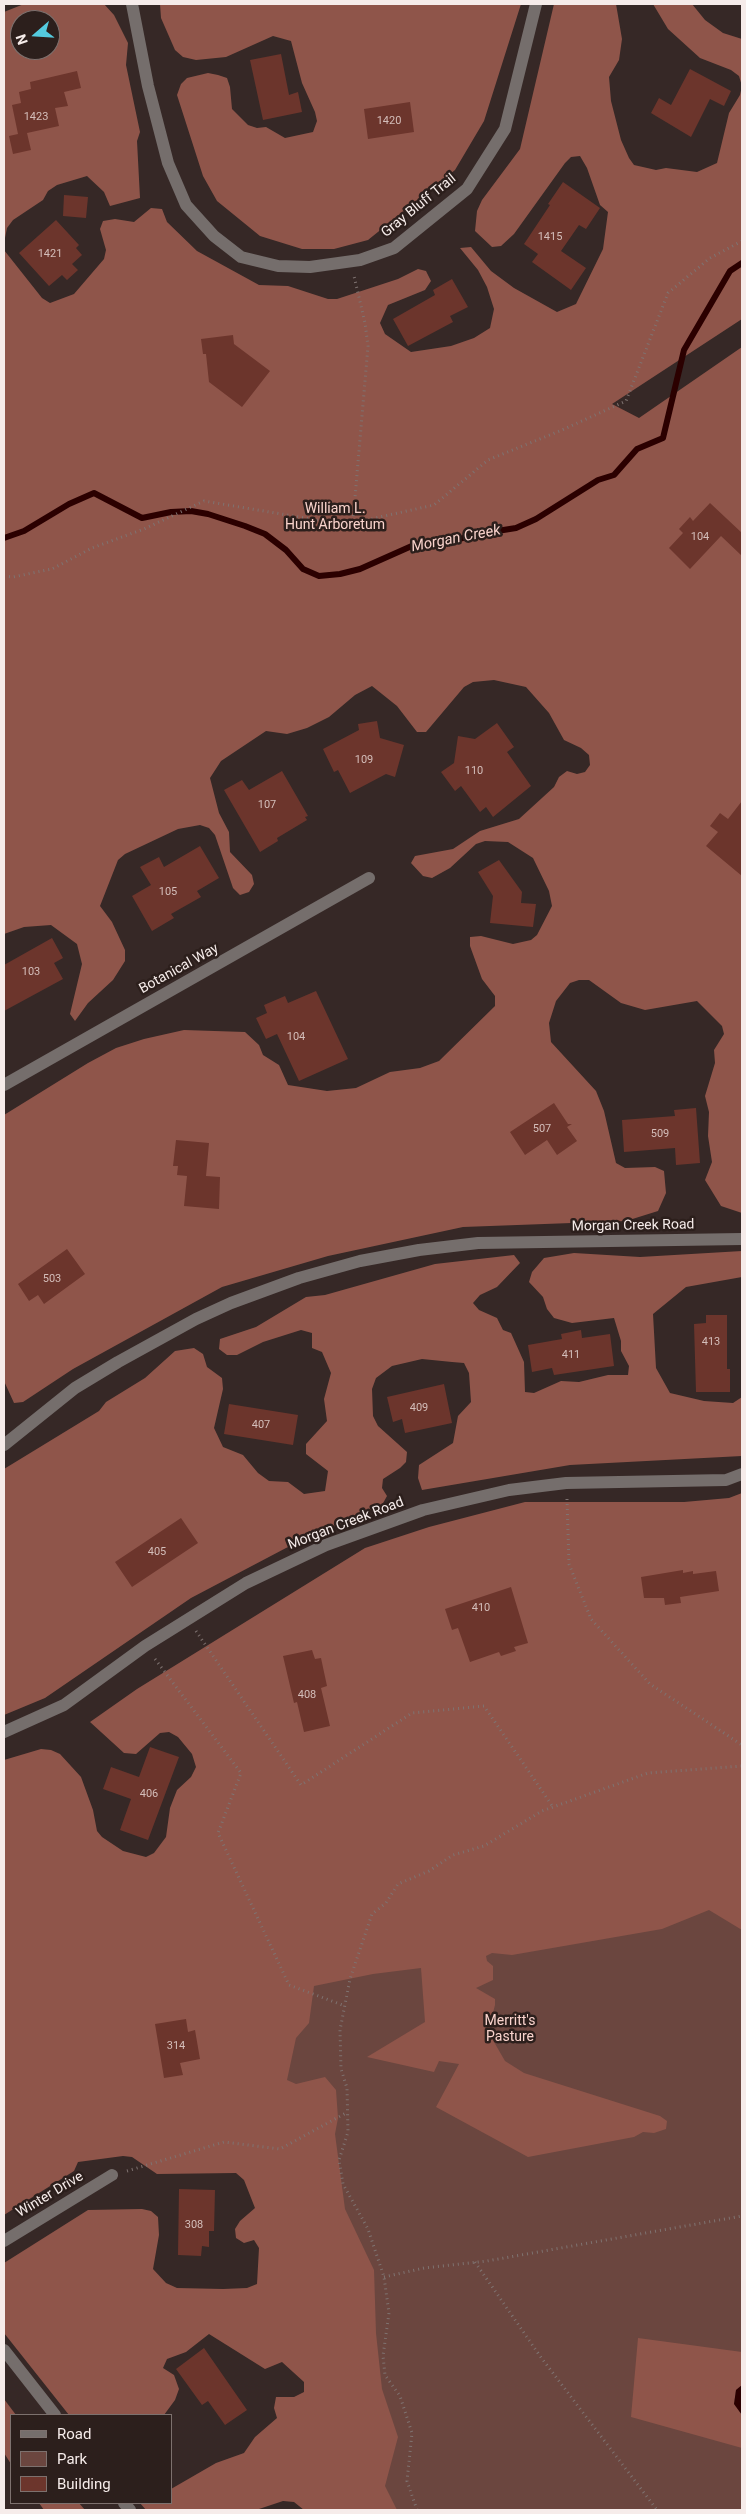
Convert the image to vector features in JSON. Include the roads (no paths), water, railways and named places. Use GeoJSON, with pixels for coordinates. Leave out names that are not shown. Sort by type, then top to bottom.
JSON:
{"type":"FeatureCollection","features":[{"type":"Feature","properties":{"kind":"street","name":"Gray Bluff Trail"},"geometry":{"type":"LineString","coordinates":[[132,4],[148,86],[168,163],[186,205],[214,236],[241,257],[278,266],[310,267],[350,261],[394,248],[467,189],[505,129],[536,4]]}},
{"type":"Feature","properties":{"kind":"street","name":"Botanical Way"},"geometry":{"type":"LineString","coordinates":[[4,1085],[370,878]]}},
{"type":"Feature","properties":{"kind":"street","name":"Morgan Creek Road"},"geometry":{"type":"LineString","coordinates":[[4,1445],[75,1388],[118,1362],[231,1302],[308,1275],[360,1261],[478,1243],[742,1239]]}},
{"type":"Feature","properties":{"kind":"street","name":"Morgan Creek Road"},"geometry":{"type":"LineString","coordinates":[[4,1732],[64,1705],[145,1646],[246,1583],[326,1545],[423,1510],[509,1490],[566,1483],[726,1480],[742,1474]]}},
{"type":"Feature","properties":{"kind":"street","name":"Winter Drive"},"geometry":{"type":"LineString","coordinates":[[4,2241],[112,2175]]}},
{"type":"Feature","properties":{"kind":"street"},"geometry":{"type":"LineString","coordinates":[[4,2350],[54,2414]]}},
{"type":"Feature","properties":{"kind":"waterway","name":"Morgan Creek"},"geometry":{"type":"LineString","coordinates":[[4,538],[24,531],[69,504],[94,493],[142,518],[171,512],[191,511],[208,514],[245,526],[265,534],[286,550],[303,569],[319,576],[340,574],[360,569],[414,545],[454,541],[472,535],[516,528],[536,519],[598,480],[614,475],[637,449],[663,438],[684,350],[730,271],[742,263]]}},
{"type":"Feature","properties":{"kind":"park label","name":"William L. Hunt Arboretum"},"geometry":{"type":"Point","coordinates":[335,518]}},
{"type":"Feature","properties":{"kind":"park label","name":"Merritt's Pasture"},"geometry":{"type":"Point","coordinates":[510,2029]}}]}
